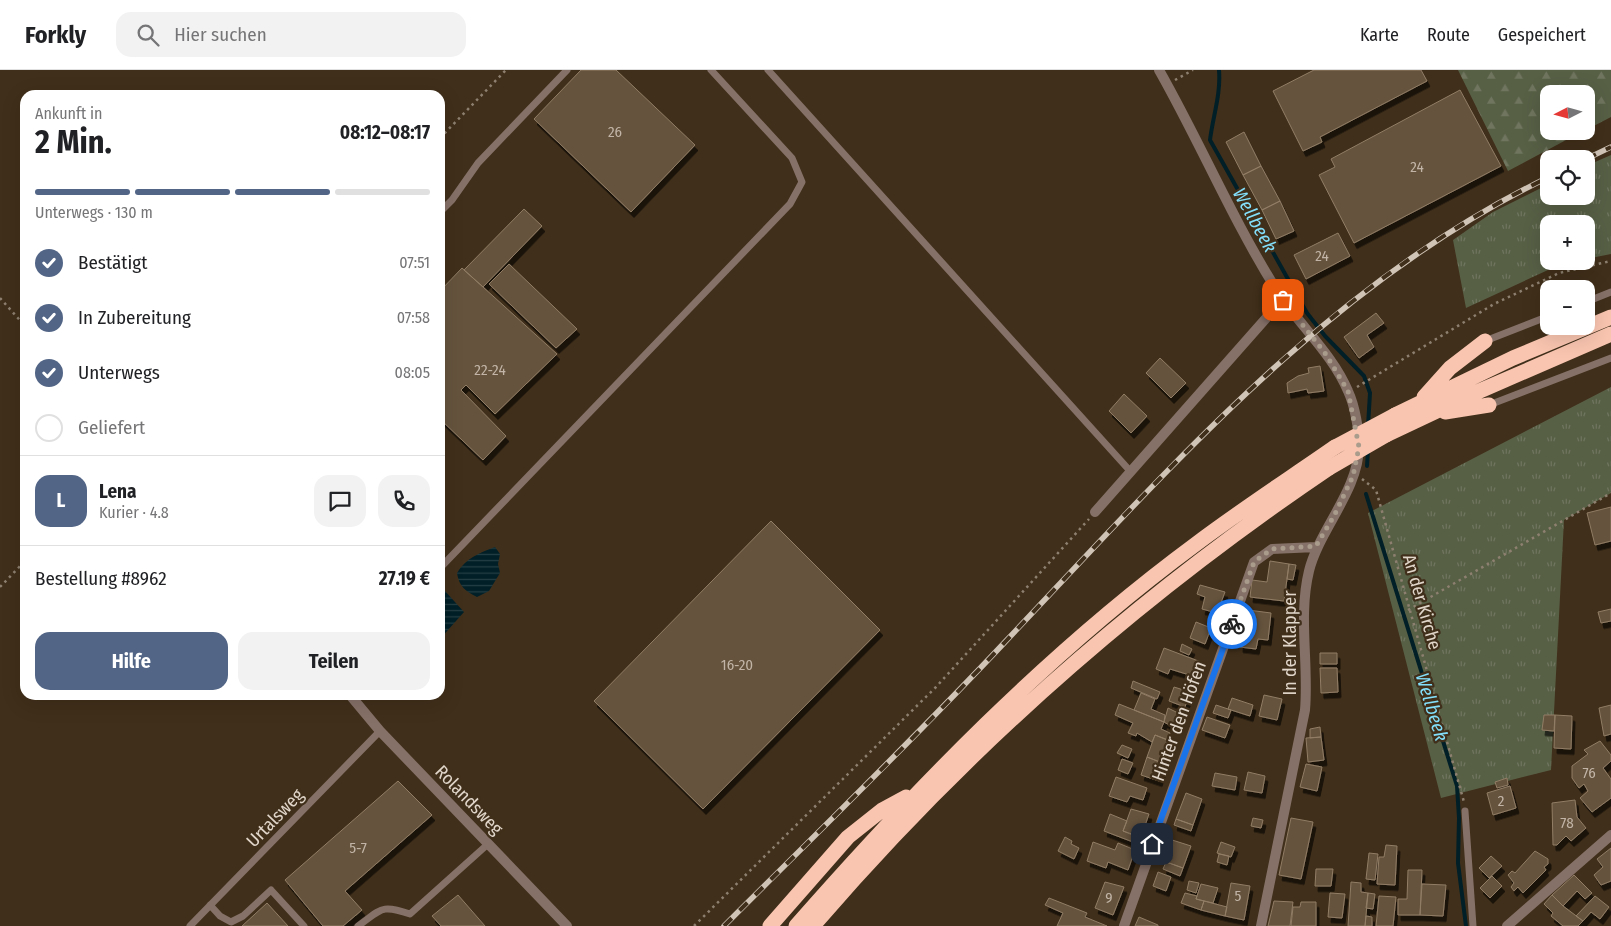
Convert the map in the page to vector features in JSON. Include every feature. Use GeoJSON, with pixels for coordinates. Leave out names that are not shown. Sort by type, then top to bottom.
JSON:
{"type":"FeatureCollection","features":[{"type":"Feature","properties":{"kind":"highway"},"geometry":{"type":"LineString","coordinates":[[796,926],[919,790],[981,727],[1126,599],[1196,544],[1335,446],[1513,358],[1611,317]]}},
{"type":"Feature","properties":{"kind":"highway"},"geometry":{"type":"LineString","coordinates":[[813,926],[941,786],[996,732],[1144,603],[1205,556],[1329,468],[1386,435],[1475,392],[1611,334]]}},
{"type":"Feature","properties":{"kind":"highway"},"geometry":{"type":"LineString","coordinates":[[1416,405],[1450,368],[1486,341]]}},
{"type":"Feature","properties":{"kind":"highway"},"geometry":{"type":"LineString","coordinates":[[1428,415],[1489,405]]}},
{"type":"Feature","properties":{"kind":"highway"},"geometry":{"type":"LineString","coordinates":[[770,926],[848,837],[882,810],[919,790]]}},
{"type":"Feature","properties":{"kind":"street","name":"In der Klapper"},"geometry":{"type":"LineString","coordinates":[[1159,70],[1283,300],[1325,353],[1348,391],[1359,447],[1353,476],[1334,516],[1316,546],[1304,596],[1308,682],[1305,710],[1261,926]]}},
{"type":"Feature","properties":{"kind":"street"},"geometry":{"type":"LineString","coordinates":[[1095,512],[1283,300]]}},
{"type":"Feature","properties":{"kind":"street","name":"Hinter den Höfen"},"geometry":{"type":"LineString","coordinates":[[1124,926],[1254,562],[1272,549],[1316,546]]}},
{"type":"Feature","properties":{"kind":"street","name":"Rolandsweg"},"geometry":{"type":"LineString","coordinates":[[354,700],[380,731],[567,926]]}},
{"type":"Feature","properties":{"kind":"street"},"geometry":{"type":"LineString","coordinates":[[1507,926],[1611,835]]}},
{"type":"Feature","properties":{"kind":"lane"},"geometry":{"type":"LineString","coordinates":[[445,207],[478,163],[567,70]]}},
{"type":"Feature","properties":{"kind":"lane"},"geometry":{"type":"LineString","coordinates":[[445,563],[790,204],[797,193],[802,182],[792,158],[711,70]]}},
{"type":"Feature","properties":{"kind":"lane"},"geometry":{"type":"LineString","coordinates":[[768,70],[1132,472]]}},
{"type":"Feature","properties":{"kind":"lane"},"geometry":{"type":"LineString","coordinates":[[1595,298],[1611,292]]}},
{"type":"Feature","properties":{"kind":"lane"},"geometry":{"type":"LineString","coordinates":[[1486,341],[1540,320]]}},
{"type":"Feature","properties":{"kind":"lane"},"geometry":{"type":"LineString","coordinates":[[1489,405],[1611,358]]}},
{"type":"Feature","properties":{"kind":"lane","name":"Urtalsweg"},"geometry":{"type":"LineString","coordinates":[[190,926],[380,731]]}},
{"type":"Feature","properties":{"kind":"lane"},"geometry":{"type":"LineString","coordinates":[[1466,811],[1473,926]]}},
{"type":"Feature","properties":{"kind":"lane"},"geometry":{"type":"LineString","coordinates":[[358,926],[378,912],[390,907],[410,914],[488,844]]}},
{"type":"Feature","properties":{"kind":"lane"},"geometry":{"type":"LineString","coordinates":[[210,905],[220,916],[231,922],[243,916],[272,890],[304,926]]}},
{"type":"Feature","properties":{"kind":"path"},"geometry":{"type":"LineString","coordinates":[[445,133],[506,70]]}},
{"type":"Feature","properties":{"kind":"path"},"geometry":{"type":"LineString","coordinates":[[1167,84],[1193,70]]}},
{"type":"Feature","properties":{"kind":"path"},"geometry":{"type":"LineString","coordinates":[[1360,386],[1494,304],[1559,273],[1611,261]]}},
{"type":"Feature","properties":{"kind":"path"},"geometry":{"type":"LineString","coordinates":[[0,298],[20,320]]}},
{"type":"Feature","properties":{"kind":"path","name":"An der Kirche"},"geometry":{"type":"LineString","coordinates":[[1353,476],[1366,480],[1376,490],[1408,610],[1460,782],[1466,811]]}},
{"type":"Feature","properties":{"kind":"path"},"geometry":{"type":"LineString","coordinates":[[1408,610],[1611,494]]}},
{"type":"Feature","properties":{"kind":"path"},"geometry":{"type":"LineString","coordinates":[[694,926],[936,687],[1095,512]]}},
{"type":"Feature","properties":{"kind":"path"},"geometry":{"type":"LineString","coordinates":[[0,587],[20,567]]}},
{"type":"Feature","properties":{"kind":"green space"},"geometry":{"type":"Polygon","coordinates":[[[1458,70],[1611,70],[1611,117],[1595,125],[1595,85],[1540,85],[1540,140],[1566,140],[1547,150],[1540,150],[1540,154],[1508,171],[1458,70]]]}},
{"type":"Feature","properties":{"kind":"green space"},"geometry":{"type":"Polygon","coordinates":[[[1611,155],[1611,254],[1595,257],[1595,215],[1540,215],[1540,270],[1548,270],[1466,308],[1453,240],[1493,212],[1540,188],[1540,205],[1595,205],[1595,162],[1611,155]]]}},
{"type":"Feature","properties":{"kind":"green space"},"geometry":{"type":"Polygon","coordinates":[[[1611,387],[1611,493],[1564,520],[1551,770],[1441,798],[1368,513],[1611,387]]]}},
{"type":"Feature","properties":{"kind":"water"},"geometry":{"type":"Polygon","coordinates":[[[495,547],[500,554],[498,564],[500,573],[489,591],[477,597],[463,588],[457,573],[469,560],[495,547]]]}},
{"type":"Feature","properties":{"kind":"water"},"geometry":{"type":"Polygon","coordinates":[[[445,591],[464,612],[445,633],[445,591]]]}},
{"type":"Feature","properties":{"kind":"building"},"geometry":{"type":"Polygon","coordinates":[[[581,70],[616,70],[695,145],[631,212],[534,119],[581,70]]]}},
{"type":"Feature","properties":{"kind":"building"},"geometry":{"type":"Polygon","coordinates":[[[1314,70],[1421,70],[1427,81],[1320,137],[1322,142],[1303,151],[1273,91],[1314,70]]]}},
{"type":"Feature","properties":{"kind":"building"},"geometry":{"type":"Polygon","coordinates":[[[1460,90],[1501,166],[1354,243],[1319,175],[1335,167],[1331,159],[1460,90]]]}},
{"type":"Feature","properties":{"kind":"building"},"geometry":{"type":"Polygon","coordinates":[[[1244,132],[1261,166],[1243,175],[1226,142],[1244,132]]]}},
{"type":"Feature","properties":{"kind":"building"},"geometry":{"type":"Polygon","coordinates":[[[1261,166],[1280,201],[1262,210],[1243,175],[1261,166]]]}},
{"type":"Feature","properties":{"kind":"building"},"geometry":{"type":"Polygon","coordinates":[[[1280,201],[1294,231],[1276,239],[1262,210],[1280,201]]]}},
{"type":"Feature","properties":{"kind":"building"},"geometry":{"type":"Polygon","coordinates":[[[524,209],[542,226],[483,287],[464,270],[524,209]]]}},
{"type":"Feature","properties":{"kind":"building"},"geometry":{"type":"Polygon","coordinates":[[[1338,233],[1350,256],[1306,279],[1294,255],[1338,233]]]}},
{"type":"Feature","properties":{"kind":"building"},"geometry":{"type":"Polygon","coordinates":[[[509,264],[577,329],[556,348],[489,284],[509,264]]]}},
{"type":"Feature","properties":{"kind":"building"},"geometry":{"type":"Polygon","coordinates":[[[462,268],[557,354],[495,414],[466,385],[461,390],[506,436],[483,460],[445,424],[445,286],[462,268]]]}},
{"type":"Feature","properties":{"kind":"building"},"geometry":{"type":"Polygon","coordinates":[[[1376,313],[1384,323],[1367,335],[1374,347],[1359,358],[1344,337],[1376,313]]]}},
{"type":"Feature","properties":{"kind":"building"},"geometry":{"type":"Polygon","coordinates":[[[1160,358],[1186,383],[1171,398],[1146,373],[1160,358]]]}},
{"type":"Feature","properties":{"kind":"building"},"geometry":{"type":"Polygon","coordinates":[[[1320,366],[1324,391],[1308,393],[1307,389],[1288,393],[1287,383],[1298,376],[1309,373],[1308,368],[1320,366]]]}},
{"type":"Feature","properties":{"kind":"building"},"geometry":{"type":"Polygon","coordinates":[[[1124,394],[1147,416],[1131,433],[1109,411],[1124,394]]]}},
{"type":"Feature","properties":{"kind":"building"},"geometry":{"type":"Polygon","coordinates":[[[1611,507],[1611,541],[1595,545],[1587,513],[1611,507]]]}},
{"type":"Feature","properties":{"kind":"building"},"geometry":{"type":"Polygon","coordinates":[[[771,521],[880,630],[703,809],[594,701],[771,521]]]}},
{"type":"Feature","properties":{"kind":"building"},"geometry":{"type":"Polygon","coordinates":[[[1270,561],[1289,564],[1284,601],[1250,597],[1252,580],[1267,582],[1270,561]]]}},
{"type":"Feature","properties":{"kind":"building"},"geometry":{"type":"Polygon","coordinates":[[[1289,564],[1296,565],[1293,580],[1287,579],[1289,564]]]}},
{"type":"Feature","properties":{"kind":"building"},"geometry":{"type":"Polygon","coordinates":[[[1200,585],[1225,592],[1217,613],[1202,609],[1205,597],[1197,594],[1200,585]]]}},
{"type":"Feature","properties":{"kind":"building"},"geometry":{"type":"Polygon","coordinates":[[[1611,609],[1611,621],[1601,623],[1598,612],[1611,609]]]}},
{"type":"Feature","properties":{"kind":"building"},"geometry":{"type":"Polygon","coordinates":[[[1248,610],[1271,613],[1268,640],[1258,639],[1256,649],[1240,647],[1241,633],[1245,633],[1248,610]]]}},
{"type":"Feature","properties":{"kind":"building"},"geometry":{"type":"Polygon","coordinates":[[[1196,622],[1211,628],[1205,644],[1190,638],[1196,622]]]}},
{"type":"Feature","properties":{"kind":"building"},"geometry":{"type":"Polygon","coordinates":[[[1182,644],[1192,649],[1189,655],[1180,651],[1182,644]]]}},
{"type":"Feature","properties":{"kind":"building"},"geometry":{"type":"Polygon","coordinates":[[[1164,648],[1201,662],[1196,677],[1170,669],[1168,674],[1156,669],[1164,648]]]}},
{"type":"Feature","properties":{"kind":"building"},"geometry":{"type":"Polygon","coordinates":[[[1320,653],[1337,653],[1337,664],[1320,664],[1320,653]]]}},
{"type":"Feature","properties":{"kind":"building"},"geometry":{"type":"Polygon","coordinates":[[[1320,668],[1337,668],[1338,692],[1321,693],[1320,668]]]}},
{"type":"Feature","properties":{"kind":"building"},"geometry":{"type":"Polygon","coordinates":[[[1133,681],[1160,692],[1157,699],[1131,688],[1133,681]]]}},
{"type":"Feature","properties":{"kind":"building"},"geometry":{"type":"Polygon","coordinates":[[[1174,687],[1190,692],[1185,707],[1169,701],[1174,687]]]}},
{"type":"Feature","properties":{"kind":"building"},"geometry":{"type":"Polygon","coordinates":[[[1141,693],[1155,699],[1151,709],[1165,715],[1164,722],[1134,710],[1141,693]]]}},
{"type":"Feature","properties":{"kind":"building"},"geometry":{"type":"Polygon","coordinates":[[[1264,695],[1282,699],[1277,720],[1259,716],[1264,695]]]}},
{"type":"Feature","properties":{"kind":"building"},"geometry":{"type":"Polygon","coordinates":[[[1232,698],[1253,705],[1250,716],[1228,709],[1232,698]]]}},
{"type":"Feature","properties":{"kind":"building"},"geometry":{"type":"Polygon","coordinates":[[[1119,704],[1164,722],[1161,729],[1170,733],[1167,740],[1155,735],[1152,742],[1137,733],[1136,736],[1128,733],[1133,723],[1115,715],[1119,704]]]}},
{"type":"Feature","properties":{"kind":"building"},"geometry":{"type":"Polygon","coordinates":[[[1216,705],[1231,710],[1228,718],[1213,713],[1216,705]]]}},
{"type":"Feature","properties":{"kind":"building"},"geometry":{"type":"Polygon","coordinates":[[[1611,705],[1611,734],[1604,736],[1599,708],[1611,705]]]}},
{"type":"Feature","properties":{"kind":"building"},"geometry":{"type":"Polygon","coordinates":[[[1168,708],[1182,715],[1176,729],[1164,722],[1168,708]]]}},
{"type":"Feature","properties":{"kind":"building"},"geometry":{"type":"Polygon","coordinates":[[[1544,715],[1555,715],[1554,731],[1542,730],[1544,715]]]}},
{"type":"Feature","properties":{"kind":"building"},"geometry":{"type":"Polygon","coordinates":[[[1555,715],[1572,716],[1571,749],[1554,748],[1555,715]]]}},
{"type":"Feature","properties":{"kind":"building"},"geometry":{"type":"Polygon","coordinates":[[[1207,717],[1230,725],[1225,738],[1202,730],[1207,717]]]}},
{"type":"Feature","properties":{"kind":"building"},"geometry":{"type":"Polygon","coordinates":[[[1320,727],[1321,737],[1310,738],[1310,729],[1320,727]]]}},
{"type":"Feature","properties":{"kind":"building"},"geometry":{"type":"Polygon","coordinates":[[[1155,735],[1174,742],[1165,764],[1147,757],[1155,735]]]}},
{"type":"Feature","properties":{"kind":"building"},"geometry":{"type":"Polygon","coordinates":[[[1321,737],[1324,760],[1308,762],[1306,738],[1321,737]]]}},
{"type":"Feature","properties":{"kind":"building"},"geometry":{"type":"Polygon","coordinates":[[[1600,741],[1611,755],[1611,761],[1603,768],[1611,779],[1611,798],[1592,812],[1580,798],[1588,791],[1584,784],[1579,788],[1572,778],[1572,766],[1588,754],[1584,750],[1600,741]]]}},
{"type":"Feature","properties":{"kind":"building"},"geometry":{"type":"Polygon","coordinates":[[[1122,745],[1132,749],[1128,758],[1117,753],[1122,745]]]}},
{"type":"Feature","properties":{"kind":"building"},"geometry":{"type":"Polygon","coordinates":[[[1147,757],[1165,764],[1159,781],[1141,775],[1147,757]]]}},
{"type":"Feature","properties":{"kind":"building"},"geometry":{"type":"Polygon","coordinates":[[[1122,759],[1133,763],[1128,774],[1118,770],[1122,759]]]}},
{"type":"Feature","properties":{"kind":"building"},"geometry":{"type":"Polygon","coordinates":[[[1306,764],[1322,767],[1317,791],[1300,787],[1306,764]]]}},
{"type":"Feature","properties":{"kind":"building"},"geometry":{"type":"Polygon","coordinates":[[[1248,772],[1265,776],[1262,793],[1244,790],[1248,772]]]}},
{"type":"Feature","properties":{"kind":"building"},"geometry":{"type":"Polygon","coordinates":[[[1215,773],[1237,777],[1235,790],[1212,786],[1215,773]]]}},
{"type":"Feature","properties":{"kind":"building"},"geometry":{"type":"Polygon","coordinates":[[[1116,777],[1147,788],[1143,800],[1130,796],[1127,802],[1109,796],[1116,777]]]}},
{"type":"Feature","properties":{"kind":"building"},"geometry":{"type":"Polygon","coordinates":[[[1507,778],[1508,785],[1497,788],[1495,782],[1507,778]]]}},
{"type":"Feature","properties":{"kind":"building"},"geometry":{"type":"Polygon","coordinates":[[[398,781],[432,815],[345,891],[362,910],[343,926],[323,926],[285,880],[398,781]]]}},
{"type":"Feature","properties":{"kind":"building"},"geometry":{"type":"Polygon","coordinates":[[[1510,786],[1516,808],[1493,815],[1487,793],[1510,786]]]}},
{"type":"Feature","properties":{"kind":"building"},"geometry":{"type":"Polygon","coordinates":[[[1186,793],[1202,799],[1193,825],[1176,819],[1186,793]]]}},
{"type":"Feature","properties":{"kind":"building"},"geometry":{"type":"Polygon","coordinates":[[[1575,800],[1577,817],[1586,828],[1571,841],[1566,836],[1557,845],[1553,845],[1552,803],[1575,800]]]}},
{"type":"Feature","properties":{"kind":"building"},"geometry":{"type":"Polygon","coordinates":[[[1131,809],[1149,814],[1141,837],[1123,831],[1131,809]]]}},
{"type":"Feature","properties":{"kind":"building"},"geometry":{"type":"Polygon","coordinates":[[[1110,814],[1127,821],[1123,831],[1135,836],[1133,842],[1104,831],[1110,814]]]}},
{"type":"Feature","properties":{"kind":"building"},"geometry":{"type":"Polygon","coordinates":[[[1253,818],[1263,820],[1261,828],[1251,826],[1253,818]]]}},
{"type":"Feature","properties":{"kind":"building"},"geometry":{"type":"Polygon","coordinates":[[[1291,818],[1313,822],[1301,879],[1279,875],[1291,818]]]}},
{"type":"Feature","properties":{"kind":"building"},"geometry":{"type":"Polygon","coordinates":[[[1176,819],[1193,825],[1191,831],[1174,825],[1176,819]]]}},
{"type":"Feature","properties":{"kind":"building"},"geometry":{"type":"Polygon","coordinates":[[[1065,837],[1072,841],[1071,844],[1079,848],[1074,859],[1058,851],[1065,837]]]}},
{"type":"Feature","properties":{"kind":"building"},"geometry":{"type":"Polygon","coordinates":[[[1169,839],[1191,846],[1183,868],[1161,860],[1169,839]]]}},
{"type":"Feature","properties":{"kind":"building"},"geometry":{"type":"Polygon","coordinates":[[[1093,842],[1115,850],[1118,843],[1135,850],[1128,870],[1108,862],[1106,868],[1087,861],[1093,842]]]}},
{"type":"Feature","properties":{"kind":"building"},"geometry":{"type":"Polygon","coordinates":[[[1221,842],[1235,847],[1231,857],[1217,853],[1221,842]]]}},
{"type":"Feature","properties":{"kind":"building"},"geometry":{"type":"Polygon","coordinates":[[[1386,845],[1397,846],[1395,885],[1377,884],[1379,857],[1384,857],[1386,845]]]}},
{"type":"Feature","properties":{"kind":"building"},"geometry":{"type":"Polygon","coordinates":[[[1611,848],[1611,881],[1601,885],[1594,875],[1603,867],[1597,859],[1611,848]]]}},
{"type":"Feature","properties":{"kind":"building"},"geometry":{"type":"Polygon","coordinates":[[[1535,851],[1548,859],[1548,864],[1544,867],[1546,870],[1523,893],[1518,887],[1514,891],[1511,887],[1514,883],[1508,875],[1512,871],[1515,873],[1535,851]]]}},
{"type":"Feature","properties":{"kind":"building"},"geometry":{"type":"Polygon","coordinates":[[[1369,853],[1378,854],[1375,880],[1366,879],[1369,853]]]}},
{"type":"Feature","properties":{"kind":"building"},"geometry":{"type":"Polygon","coordinates":[[[1219,854],[1229,856],[1227,865],[1217,862],[1219,854]]]}},
{"type":"Feature","properties":{"kind":"building"},"geometry":{"type":"Polygon","coordinates":[[[1491,856],[1502,866],[1489,878],[1479,868],[1491,856]]]}},
{"type":"Feature","properties":{"kind":"building"},"geometry":{"type":"Polygon","coordinates":[[[1166,862],[1183,868],[1180,876],[1163,869],[1166,862]]]}},
{"type":"Feature","properties":{"kind":"building"},"geometry":{"type":"Polygon","coordinates":[[[1316,869],[1333,869],[1331,886],[1315,886],[1316,869]]]}},
{"type":"Feature","properties":{"kind":"building"},"geometry":{"type":"Polygon","coordinates":[[[1408,870],[1422,870],[1420,915],[1398,915],[1398,899],[1407,899],[1408,870]]]}},
{"type":"Feature","properties":{"kind":"building"},"geometry":{"type":"Polygon","coordinates":[[[1158,872],[1171,877],[1166,891],[1153,886],[1158,872]]]}},
{"type":"Feature","properties":{"kind":"building"},"geometry":{"type":"Polygon","coordinates":[[[1574,875],[1592,893],[1585,899],[1577,891],[1563,906],[1552,895],[1574,875]]]}},
{"type":"Feature","properties":{"kind":"building"},"geometry":{"type":"Polygon","coordinates":[[[1492,876],[1502,886],[1490,898],[1480,888],[1492,876]]]}},
{"type":"Feature","properties":{"kind":"building"},"geometry":{"type":"Polygon","coordinates":[[[1189,881],[1199,883],[1196,893],[1187,890],[1189,881]]]}},
{"type":"Feature","properties":{"kind":"building"},"geometry":{"type":"Polygon","coordinates":[[[1105,882],[1124,887],[1113,915],[1095,908],[1105,882]]]}},
{"type":"Feature","properties":{"kind":"building"},"geometry":{"type":"Polygon","coordinates":[[[1351,882],[1361,883],[1361,892],[1368,893],[1365,926],[1348,926],[1351,882]]]}},
{"type":"Feature","properties":{"kind":"building"},"geometry":{"type":"Polygon","coordinates":[[[1231,883],[1250,886],[1244,920],[1225,916],[1231,883]]]}},
{"type":"Feature","properties":{"kind":"building"},"geometry":{"type":"Polygon","coordinates":[[[1201,884],[1218,888],[1213,903],[1196,899],[1201,884]]]}},
{"type":"Feature","properties":{"kind":"building"},"geometry":{"type":"Polygon","coordinates":[[[1422,884],[1446,885],[1443,916],[1420,915],[1422,884]]]}},
{"type":"Feature","properties":{"kind":"building"},"geometry":{"type":"Polygon","coordinates":[[[1185,893],[1197,896],[1196,899],[1204,901],[1201,910],[1181,903],[1185,893]]]}},
{"type":"Feature","properties":{"kind":"building"},"geometry":{"type":"Polygon","coordinates":[[[1330,893],[1345,894],[1342,918],[1328,917],[1330,893]]]}},
{"type":"Feature","properties":{"kind":"building"},"geometry":{"type":"Polygon","coordinates":[[[1368,893],[1375,894],[1373,909],[1366,908],[1368,893]]]}},
{"type":"Feature","properties":{"kind":"building"},"geometry":{"type":"Polygon","coordinates":[[[458,895],[485,926],[441,926],[432,916],[458,895]]]}},
{"type":"Feature","properties":{"kind":"building"},"geometry":{"type":"Polygon","coordinates":[[[1552,895],[1583,921],[1578,926],[1563,926],[1551,916],[1553,913],[1544,904],[1552,895]]]}},
{"type":"Feature","properties":{"kind":"building"},"geometry":{"type":"Polygon","coordinates":[[[1379,896],[1396,897],[1393,926],[1376,926],[1379,896]]]}},
{"type":"Feature","properties":{"kind":"building"},"geometry":{"type":"Polygon","coordinates":[[[1595,896],[1609,907],[1600,919],[1591,912],[1583,921],[1576,916],[1595,896]]]}},
{"type":"Feature","properties":{"kind":"building"},"geometry":{"type":"Polygon","coordinates":[[[1049,898],[1087,913],[1085,917],[1107,926],[1057,926],[1063,913],[1045,905],[1049,898]]]}},
{"type":"Feature","properties":{"kind":"building"},"geometry":{"type":"Polygon","coordinates":[[[1204,901],[1227,907],[1225,916],[1201,910],[1204,901]]]}},
{"type":"Feature","properties":{"kind":"building"},"geometry":{"type":"Polygon","coordinates":[[[1274,901],[1293,902],[1290,926],[1268,926],[1274,901]]]}},
{"type":"Feature","properties":{"kind":"building"},"geometry":{"type":"Polygon","coordinates":[[[1301,902],[1316,902],[1316,926],[1291,926],[1293,907],[1300,907],[1301,902]]]}},
{"type":"Feature","properties":{"kind":"building"},"geometry":{"type":"Polygon","coordinates":[[[267,903],[288,926],[242,926],[267,903]]]}},
{"type":"Feature","properties":{"kind":"building"},"geometry":{"type":"Polygon","coordinates":[[[1366,916],[1372,917],[1372,926],[1365,926],[1366,916]]]}},
{"type":"Feature","properties":{"kind":"building"},"geometry":{"type":"Polygon","coordinates":[[[1139,917],[1158,925],[1158,926],[1135,926],[1139,917]]]}},
{"type":"Feature","properties":{"kind":"waterway","name":"Wellbeek"},"geometry":{"type":"LineString","coordinates":[[1219,70],[1218,96],[1210,140],[1307,313],[1325,336],[1364,376],[1370,393],[1368,426]]}},
{"type":"Feature","properties":{"kind":"waterway","name":"Wellbeek"},"geometry":{"type":"LineString","coordinates":[[1367,466],[1368,450]]}},
{"type":"Feature","properties":{"kind":"waterway","name":"Wellbeek"},"geometry":{"type":"LineString","coordinates":[[1366,494],[1457,786],[1459,818],[1458,863],[1466,926]]}},
{"type":"Feature","properties":{"kind":"railway"},"geometry":{"type":"LineString","coordinates":[[1595,155],[1611,147]]}},
{"type":"Feature","properties":{"kind":"railway"},"geometry":{"type":"LineString","coordinates":[[724,926],[936,714],[1128,511],[1256,384],[1324,325],[1395,270],[1469,220],[1540,182]]}},
{"type":"Feature","properties":{"kind":"way so far"},"geometry":{"type":"LineString","coordinates":[[1232,624],[1254,562],[1272,549],[1316,546],[1334,516],[1353,476],[1359,447],[1354,412],[1348,391],[1325,353],[1283,300]]}},
{"type":"Feature","properties":{"kind":"route"},"geometry":{"type":"LineString","coordinates":[[1152,844],[1232,624]]}}]}
